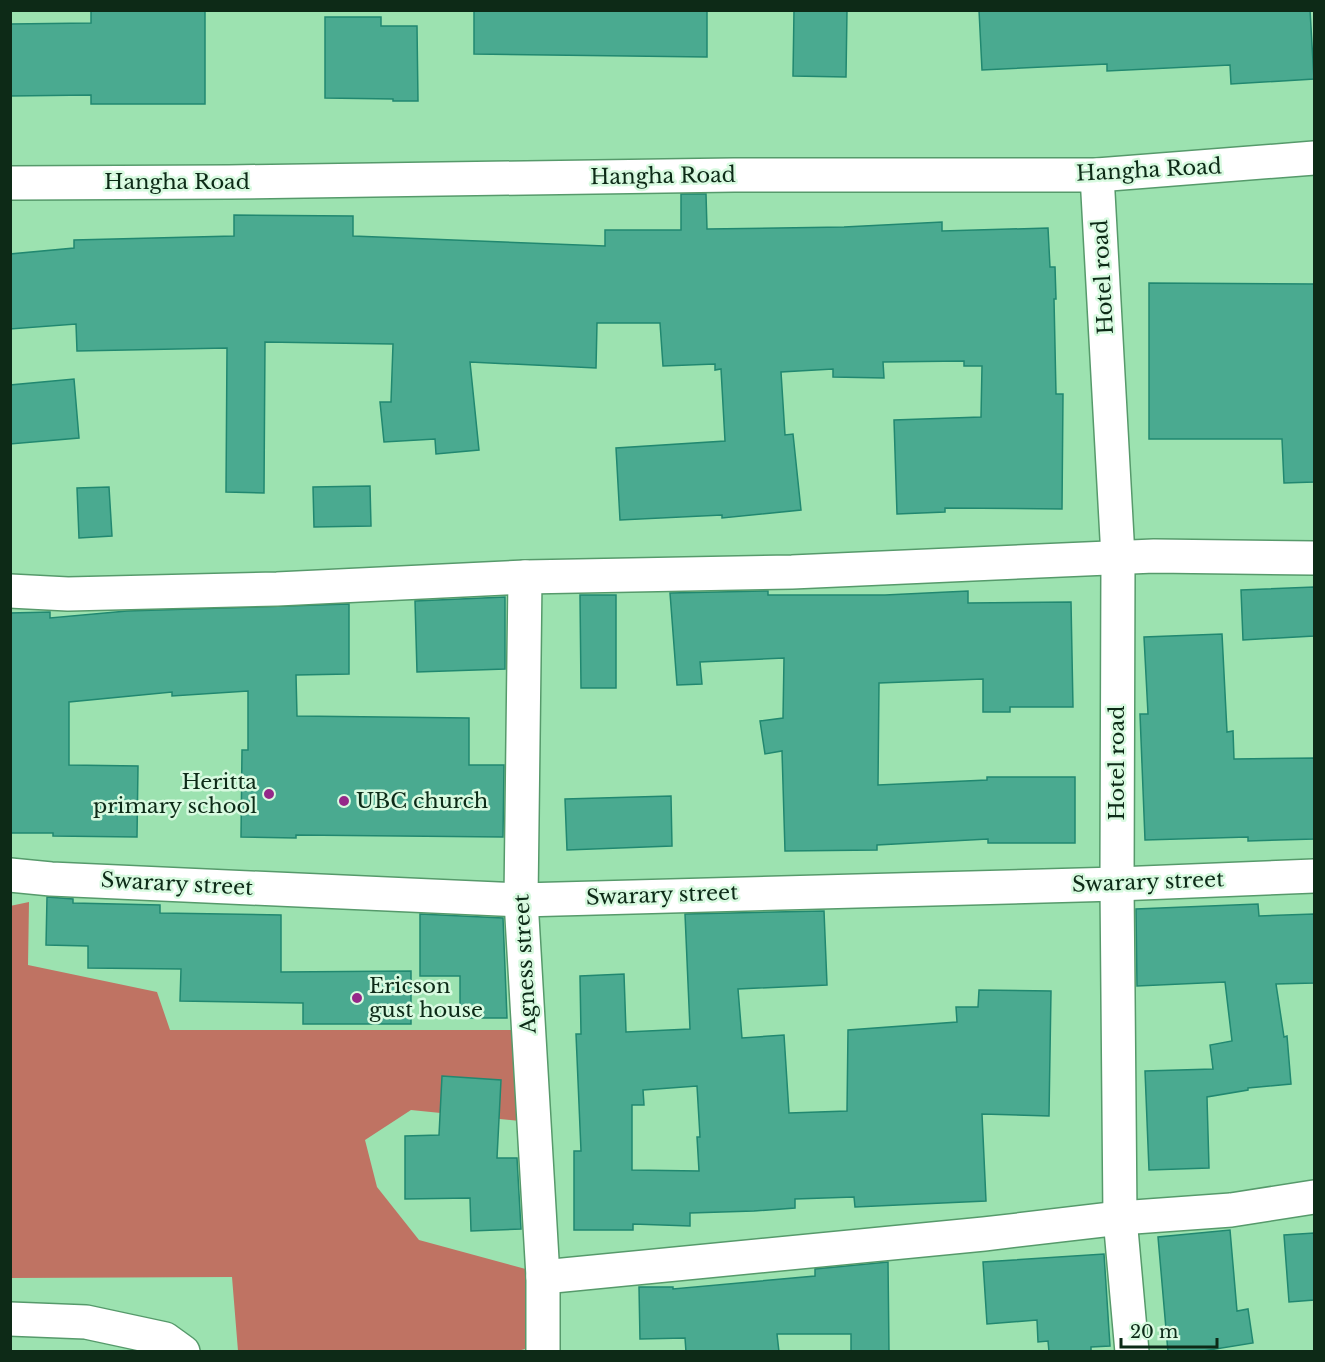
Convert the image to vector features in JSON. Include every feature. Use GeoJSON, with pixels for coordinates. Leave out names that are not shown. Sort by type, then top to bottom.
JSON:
{"type":"FeatureCollection","features":[{"type":"Feature","properties":{"kind":"main road","name":"Hangha Road"},"geometry":{"type":"LineString","coordinates":[[10,183],[745,175],[1098,174],[1314,159]]}},
{"type":"Feature","properties":{"kind":"main road","name":"Hotel road"},"geometry":{"type":"LineString","coordinates":[[1098,174],[1118,558],[1117,884],[1120,1218],[1132,1352]]}},
{"type":"Feature","properties":{"kind":"main road"},"geometry":{"type":"LineString","coordinates":[[10,591],[68,594],[277,589],[525,577],[792,572],[1154,556],[1314,558]]}},
{"type":"Feature","properties":{"kind":"main road","name":"Agness street"},"geometry":{"type":"LineString","coordinates":[[525,577],[521,900],[543,1277],[543,1352]]}},
{"type":"Feature","properties":{"kind":"main road","name":"Swarary street"},"geometry":{"type":"LineString","coordinates":[[10,875],[51,879],[521,900],[1117,884],[1314,876]]}},
{"type":"Feature","properties":{"kind":"main road"},"geometry":{"type":"LineString","coordinates":[[543,1277],[984,1234],[1120,1218],[1231,1210],[1314,1197]]}},
{"type":"Feature","properties":{"kind":"main road"},"geometry":{"type":"LineString","coordinates":[[10,1319],[86,1322],[165,1339],[183,1352]]}},
{"type":"Feature","properties":{"kind":"shaded area"},"geometry":{"type":"Polygon","coordinates":[[[29,902],[28,965],[157,992],[170,1030],[528,1030],[529,1122],[411,1110],[365,1140],[377,1187],[419,1240],[533,1271],[525,1349],[514,1352],[238,1351],[232,1277],[11,1278],[10,906],[29,902]]]}},
{"type":"Feature","properties":{"kind":"building"},"geometry":{"type":"Polygon","coordinates":[[[91,10],[205,10],[205,104],[91,104],[91,95],[10,96],[10,24],[91,23],[91,10]]]}},
{"type":"Feature","properties":{"kind":"building"},"geometry":{"type":"Polygon","coordinates":[[[474,10],[707,10],[707,57],[474,54],[474,10]]]}},
{"type":"Feature","properties":{"kind":"building"},"geometry":{"type":"Polygon","coordinates":[[[794,10],[847,10],[846,77],[793,76],[794,10]]]}},
{"type":"Feature","properties":{"kind":"building"},"geometry":{"type":"Polygon","coordinates":[[[979,10],[1310,10],[1314,79],[1231,84],[1230,65],[1107,71],[1107,64],[982,70],[979,10]]]}},
{"type":"Feature","properties":{"kind":"building"},"geometry":{"type":"Polygon","coordinates":[[[325,17],[381,17],[381,26],[417,26],[418,101],[325,98],[325,17]]]}},
{"type":"Feature","properties":{"kind":"building"},"geometry":{"type":"Polygon","coordinates":[[[681,194],[706,194],[707,229],[844,227],[942,222],[942,231],[1048,228],[1050,267],[1055,267],[1056,394],[1063,394],[1062,509],[945,508],[945,512],[897,514],[894,420],[981,417],[982,366],[964,366],[964,361],[883,362],[884,378],[833,377],[833,369],[781,372],[785,435],[793,434],[801,510],[722,518],[722,515],[620,520],[616,448],[725,441],[721,369],[715,370],[715,364],[663,366],[660,323],[597,323],[596,368],[470,362],[479,450],[436,454],[435,439],[384,442],[380,402],[391,402],[393,344],[265,342],[264,493],[226,492],[227,348],[77,351],[76,324],[10,329],[10,254],[74,248],[74,240],[234,236],[234,215],[353,216],[353,236],[605,246],[605,230],[681,230],[681,194]]]}},
{"type":"Feature","properties":{"kind":"building"},"geometry":{"type":"Polygon","coordinates":[[[1149,283],[1314,284],[1314,482],[1284,483],[1282,439],[1149,439],[1149,283]]]}},
{"type":"Feature","properties":{"kind":"building"},"geometry":{"type":"Polygon","coordinates":[[[74,379],[79,438],[10,444],[10,385],[74,379]]]}},
{"type":"Feature","properties":{"kind":"building"},"geometry":{"type":"Polygon","coordinates":[[[370,486],[371,526],[314,527],[313,487],[370,486]]]}},
{"type":"Feature","properties":{"kind":"building"},"geometry":{"type":"Polygon","coordinates":[[[109,487],[112,536],[79,538],[77,488],[109,487]]]}},
{"type":"Feature","properties":{"kind":"building"},"geometry":{"type":"Polygon","coordinates":[[[1314,587],[1314,636],[1243,640],[1241,590],[1314,587]]]}},
{"type":"Feature","properties":{"kind":"building"},"geometry":{"type":"Polygon","coordinates":[[[768,591],[768,595],[885,595],[968,591],[968,603],[1071,602],[1073,707],[1010,707],[1010,712],[983,712],[983,679],[879,683],[878,785],[987,780],[987,777],[1075,777],[1075,843],[988,843],[988,839],[877,845],[877,850],[785,851],[782,751],[765,754],[760,721],[783,718],[784,658],[700,662],[702,684],[677,685],[670,593],[768,591]]]}},
{"type":"Feature","properties":{"kind":"building"},"geometry":{"type":"Polygon","coordinates":[[[580,595],[616,595],[616,688],[581,688],[580,595]]]}},
{"type":"Feature","properties":{"kind":"building"},"geometry":{"type":"Polygon","coordinates":[[[505,597],[505,669],[417,672],[415,601],[505,597]]]}},
{"type":"Feature","properties":{"kind":"building"},"geometry":{"type":"Polygon","coordinates":[[[349,604],[349,674],[296,675],[297,716],[469,718],[469,765],[504,765],[503,837],[296,835],[296,838],[241,837],[242,750],[248,750],[248,691],[172,696],[172,692],[69,702],[69,765],[138,766],[137,837],[10,833],[10,613],[50,612],[50,618],[127,611],[349,604]]]}},
{"type":"Feature","properties":{"kind":"building"},"geometry":{"type":"Polygon","coordinates":[[[1222,634],[1227,732],[1233,731],[1234,759],[1314,758],[1314,839],[1248,841],[1248,837],[1145,840],[1140,714],[1148,714],[1144,637],[1222,634]]]}},
{"type":"Feature","properties":{"kind":"building"},"geometry":{"type":"Polygon","coordinates":[[[671,796],[672,846],[567,850],[565,799],[671,796]]]}},
{"type":"Feature","properties":{"kind":"building"},"geometry":{"type":"Polygon","coordinates":[[[47,897],[73,899],[73,903],[160,905],[160,913],[281,915],[281,972],[411,971],[411,1024],[303,1024],[303,1003],[180,1001],[181,969],[88,968],[88,946],[46,945],[47,897]]]}},
{"type":"Feature","properties":{"kind":"building"},"geometry":{"type":"Polygon","coordinates":[[[1258,904],[1259,916],[1314,914],[1314,983],[1276,984],[1284,1037],[1287,1036],[1291,1084],[1248,1088],[1248,1090],[1207,1097],[1209,1168],[1149,1170],[1145,1071],[1213,1069],[1210,1045],[1232,1041],[1225,982],[1137,986],[1136,909],[1258,904]]]}},
{"type":"Feature","properties":{"kind":"building"},"geometry":{"type":"Polygon","coordinates":[[[824,911],[827,985],[738,989],[742,1038],[784,1035],[789,1113],[847,1111],[848,1030],[957,1022],[956,1007],[978,1007],[979,990],[1051,991],[1049,1116],[982,1114],[986,1201],[855,1207],[854,1197],[795,1199],[795,1208],[690,1213],[690,1226],[633,1224],[633,1230],[574,1230],[574,1151],[581,1151],[576,1034],[581,1034],[580,976],[624,974],[626,1032],[690,1029],[685,914],[824,911]],[[697,1086],[643,1090],[644,1105],[632,1105],[632,1170],[699,1171],[697,1137],[700,1137],[697,1086]]]}},
{"type":"Feature","properties":{"kind":"building"},"geometry":{"type":"Polygon","coordinates":[[[420,914],[503,918],[507,1018],[460,1018],[460,976],[420,976],[420,914]]]}},
{"type":"Feature","properties":{"kind":"building"},"geometry":{"type":"Polygon","coordinates":[[[442,1076],[501,1080],[497,1158],[517,1158],[521,1229],[471,1231],[470,1198],[405,1199],[405,1136],[439,1135],[442,1076]]]}},
{"type":"Feature","properties":{"kind":"building"},"geometry":{"type":"Polygon","coordinates":[[[1230,1230],[1237,1311],[1248,1309],[1253,1343],[1197,1352],[1168,1352],[1158,1237],[1230,1230]]]}},
{"type":"Feature","properties":{"kind":"building"},"geometry":{"type":"Polygon","coordinates":[[[1314,1233],[1314,1300],[1289,1302],[1284,1235],[1314,1233]]]}},
{"type":"Feature","properties":{"kind":"building"},"geometry":{"type":"Polygon","coordinates":[[[1104,1254],[1110,1346],[1091,1347],[1091,1352],[1049,1352],[1048,1341],[1038,1342],[1037,1320],[987,1324],[983,1262],[1104,1254]]]}},
{"type":"Feature","properties":{"kind":"building"},"geometry":{"type":"Polygon","coordinates":[[[888,1262],[889,1352],[851,1352],[851,1334],[777,1334],[779,1352],[686,1352],[685,1338],[640,1339],[639,1287],[673,1287],[673,1289],[815,1276],[815,1269],[888,1262]]]}},
{"type":"Feature","properties":{"kind":"place","name":"Heritta primary school"},"geometry":{"type":"Point","coordinates":[269,794]}},
{"type":"Feature","properties":{"kind":"place","name":"UBC church"},"geometry":{"type":"Point","coordinates":[344,801]}},
{"type":"Feature","properties":{"kind":"place","name":"Ericson gust house"},"geometry":{"type":"Point","coordinates":[357,998]}}]}
